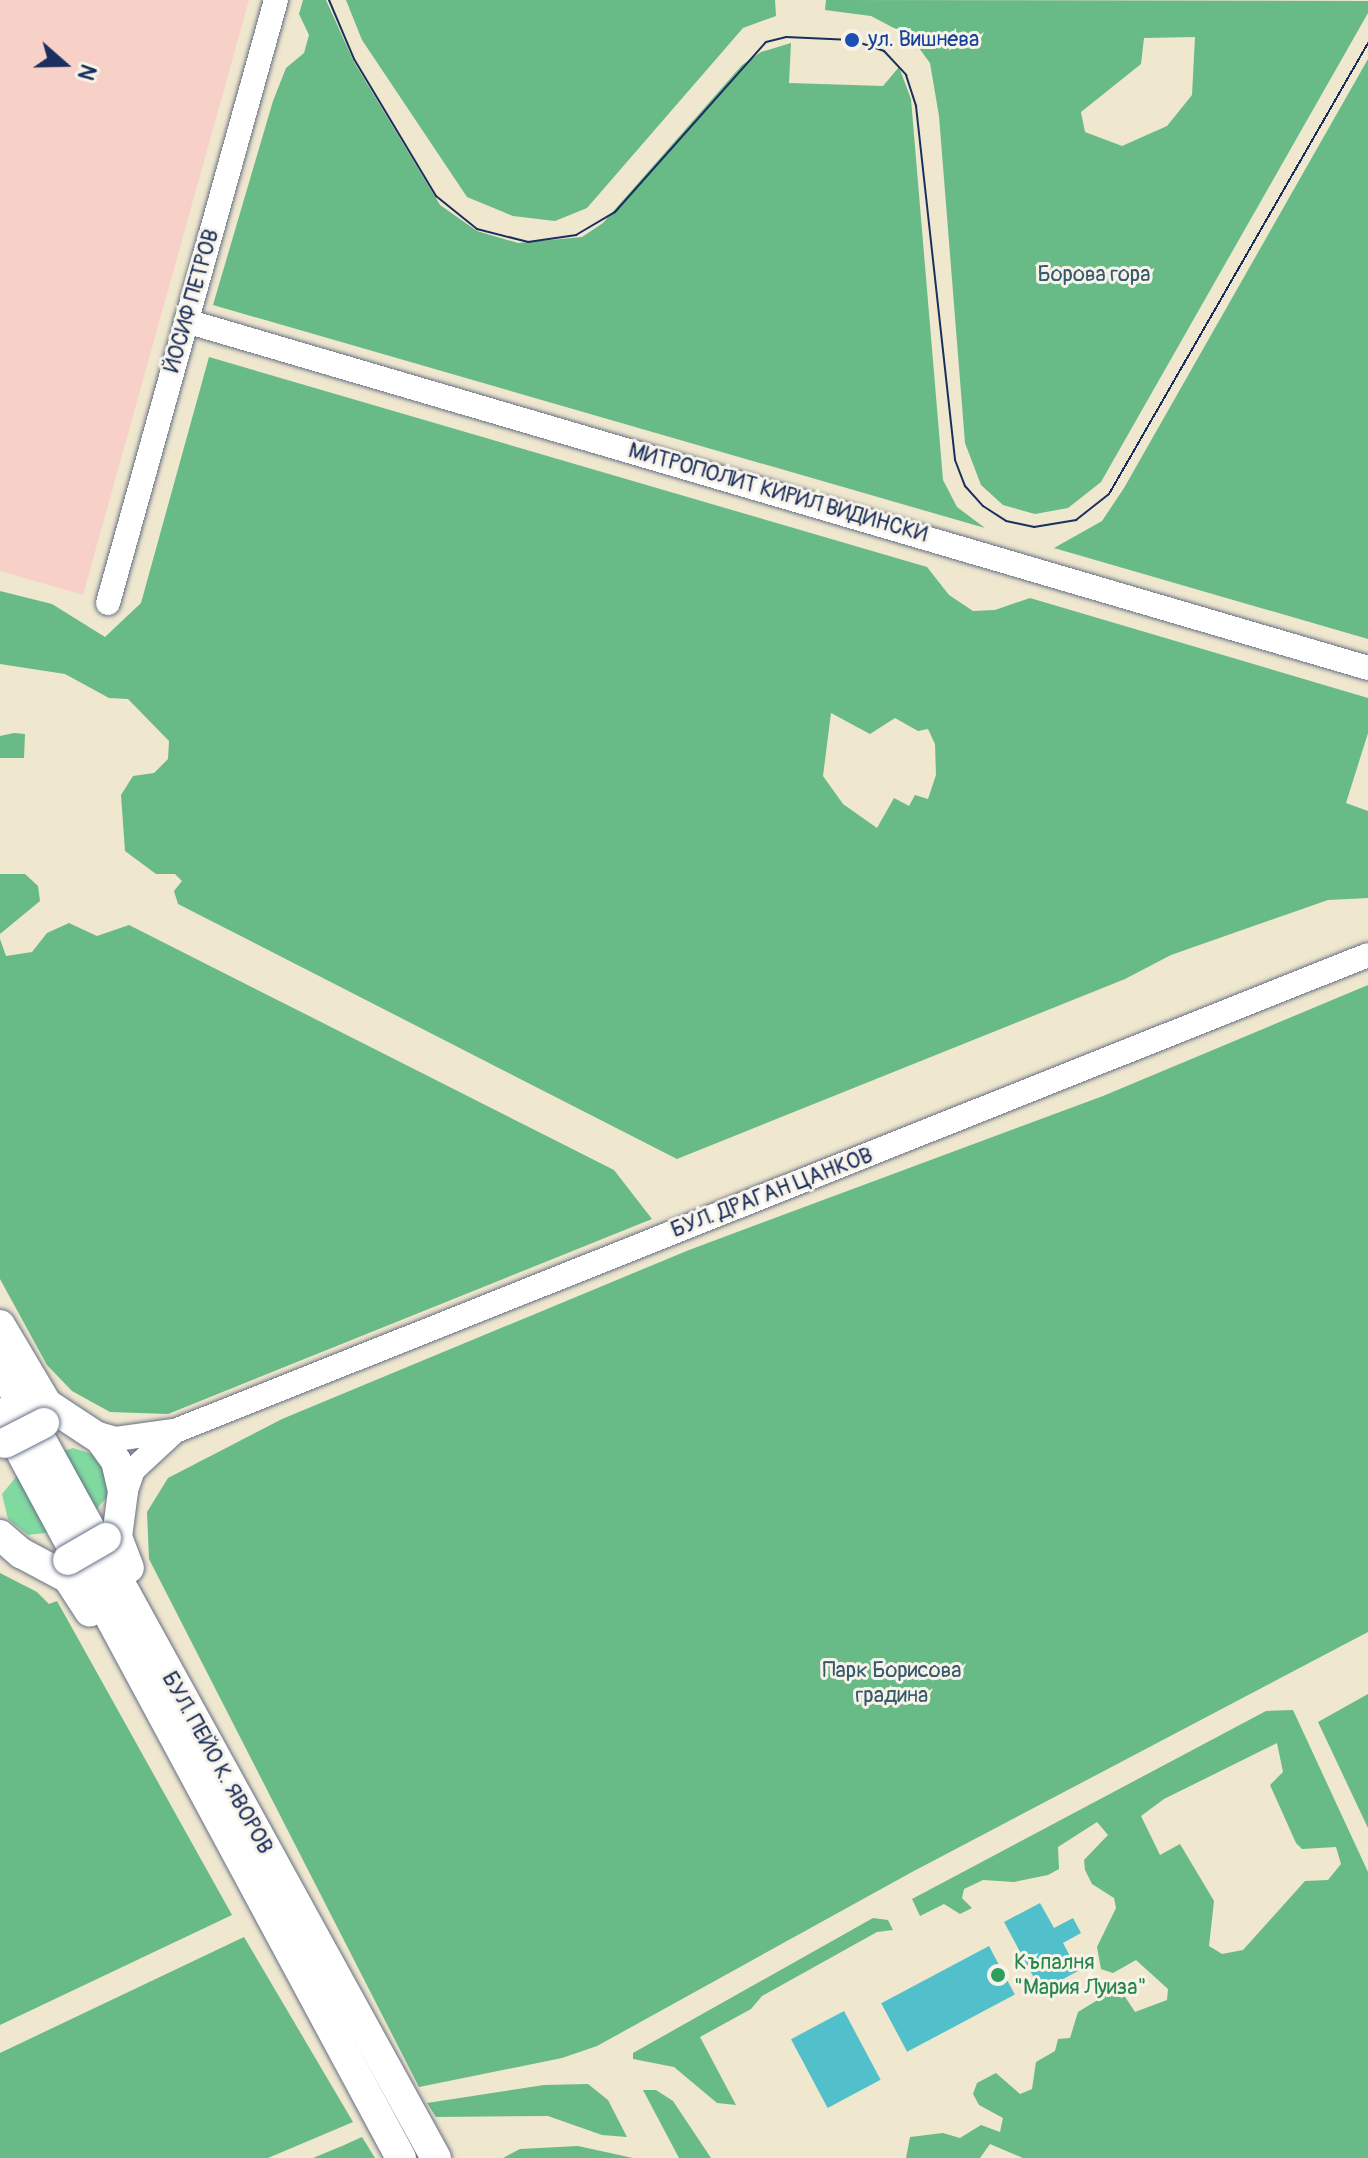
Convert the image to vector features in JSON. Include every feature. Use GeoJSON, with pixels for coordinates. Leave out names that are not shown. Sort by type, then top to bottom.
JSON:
{"type":"FeatureCollection","features":[{"type":"Feature","properties":{"kind":"main road"},"geometry":{"type":"LineString","coordinates":[[0,1325],[47,1404],[82,1428],[116,1461],[117,1537],[130,1569],[276,1834],[367,2014],[370,2071]]}},
{"type":"Feature","properties":{"kind":"main road","name":"БУЛ. ПЕЙО К. ЯВОРОВ"},"geometry":{"type":"LineString","coordinates":[[0,1365],[370,2071],[401,2158]]}},
{"type":"Feature","properties":{"kind":"main road","name":"БУЛ. ПЕЙО К. ЯВОРОВ"},"geometry":{"type":"LineString","coordinates":[[0,1413],[370,2071],[436,2158]]}},
{"type":"Feature","properties":{"kind":"main road"},"geometry":{"type":"LineString","coordinates":[[3,1446],[44,1423],[82,1428]]}},
{"type":"Feature","properties":{"kind":"main road"},"geometry":{"type":"LineString","coordinates":[[9,1544],[68,1560],[116,1518]]}},
{"type":"Feature","properties":{"kind":"main road"},"geometry":{"type":"LineString","coordinates":[[9,1544],[61,1573],[80,1593],[253,1918],[326,2040],[370,2071]]}},
{"type":"Feature","properties":{"kind":"street","name":"ЙОСИФ ПЕТРОВ"},"geometry":{"type":"LineString","coordinates":[[108,603],[276,0]]}},
{"type":"Feature","properties":{"kind":"street","name":"МИТРОПОЛИТ КИРИЛ ВИДИНСКИ"},"geometry":{"type":"LineString","coordinates":[[186,321],[1368,668]]}},
{"type":"Feature","properties":{"kind":"street","name":"БУЛ. ДРАГАН ЦАНКОВ"},"geometry":{"type":"LineString","coordinates":[[82,1428],[116,1439],[175,1431],[1368,955]]}},
{"type":"Feature","properties":{"kind":"street","name":"БУЛ. ДРАГАН ЦАНКОВ"},"geometry":{"type":"LineString","coordinates":[[116,1518],[133,1470],[175,1431]]}},
{"type":"Feature","properties":{"kind":"shaded area"},"geometry":{"type":"Polygon","coordinates":[[[0,0],[249,0],[83,595],[0,571],[0,0]]]}},
{"type":"Feature","properties":{"kind":"green space"},"geometry":{"type":"Polygon","coordinates":[[[303,0],[326,0],[354,62],[440,205],[477,231],[518,243],[582,237],[603,223],[742,65],[761,52],[791,43],[789,83],[883,86],[899,67],[911,99],[943,480],[957,507],[985,528],[213,305],[273,101],[286,68],[304,53],[309,35],[299,14],[303,0]]]}},
{"type":"Feature","properties":{"kind":"green space"},"geometry":{"type":"Polygon","coordinates":[[[346,0],[775,0],[776,16],[743,28],[587,208],[555,221],[513,216],[467,197],[362,40],[346,0]]]}},
{"type":"Feature","properties":{"kind":"green space","name":"Борова гора"},"geometry":{"type":"Polygon","coordinates":[[[826,0],[1368,1],[1368,13],[1101,482],[1068,508],[1035,514],[1003,505],[981,485],[965,443],[939,116],[930,63],[911,37],[871,16],[825,10],[826,0]],[[1195,37],[1144,38],[1141,64],[1081,112],[1085,132],[1122,146],[1167,126],[1192,95],[1195,37]]]}},
{"type":"Feature","properties":{"kind":"green space"},"geometry":{"type":"Polygon","coordinates":[[[1368,59],[1368,639],[1054,548],[1102,521],[1124,488],[1368,59]]]}},
{"type":"Feature","properties":{"kind":"green space"},"geometry":{"type":"Polygon","coordinates":[[[209,357],[927,567],[949,595],[973,611],[995,610],[1030,598],[1368,698],[1368,733],[1346,803],[1368,811],[1368,898],[1328,900],[1171,955],[1125,979],[677,1159],[178,904],[174,891],[182,881],[175,874],[156,874],[125,851],[121,795],[133,776],[154,773],[168,759],[169,741],[128,699],[109,698],[65,674],[0,664],[0,591],[52,604],[105,637],[141,603],[209,357]],[[831,713],[823,776],[843,804],[877,828],[894,798],[909,806],[915,795],[928,799],[936,775],[935,744],[928,729],[918,731],[895,718],[870,734],[831,713]]]}},
{"type":"Feature","properties":{"kind":"green space"},"geometry":{"type":"Polygon","coordinates":[[[25,734],[24,758],[0,758],[0,736],[25,734]]]}},
{"type":"Feature","properties":{"kind":"green space"},"geometry":{"type":"Polygon","coordinates":[[[0,874],[25,874],[38,886],[40,901],[0,934],[0,874]]]}},
{"type":"Feature","properties":{"kind":"green space"},"geometry":{"type":"Polygon","coordinates":[[[69,923],[97,936],[129,925],[614,1170],[652,1219],[168,1414],[110,1412],[72,1391],[47,1365],[0,1279],[0,939],[6,956],[32,952],[47,933],[69,923]]]}},
{"type":"Feature","properties":{"kind":"green space","name":"Парк Борисова градина"},"geometry":{"type":"Polygon","coordinates":[[[1368,985],[1368,1632],[912,1872],[597,2046],[562,2058],[419,2087],[149,1559],[147,1512],[168,1478],[282,1419],[689,1250],[1103,1096],[1368,985]]]}},
{"type":"Feature","properties":{"kind":"green space"},"geometry":{"type":"Polygon","coordinates":[[[73,1448],[98,1456],[113,1490],[93,1513],[60,1452],[73,1448]]]}},
{"type":"Feature","properties":{"kind":"green space"},"geometry":{"type":"Polygon","coordinates":[[[21,1471],[53,1532],[28,1535],[8,1519],[2,1494],[21,1471]]]}},
{"type":"Feature","properties":{"kind":"green space"},"geometry":{"type":"Polygon","coordinates":[[[0,1573],[37,1592],[49,1604],[57,1601],[232,1915],[0,2025],[0,1573]]]}},
{"type":"Feature","properties":{"kind":"green space"},"geometry":{"type":"Polygon","coordinates":[[[1368,1694],[1368,1828],[1318,1722],[1368,1694]]]}},
{"type":"Feature","properties":{"kind":"green space"},"geometry":{"type":"Polygon","coordinates":[[[1293,1710],[1368,1872],[1368,2158],[1023,2158],[990,2144],[980,2158],[906,2158],[910,2137],[943,2133],[960,2138],[981,2125],[1000,2132],[1003,2118],[979,2105],[973,2094],[977,2083],[996,2073],[1020,2094],[1032,2089],[1036,2062],[1055,2051],[1058,2039],[1070,2038],[1078,2012],[1096,2001],[1094,1992],[1102,1985],[1122,1992],[1135,2012],[1167,2000],[1168,1989],[1136,1960],[1113,1973],[1101,1969],[1097,1947],[1116,1908],[1114,1898],[1092,1884],[1085,1870],[1084,1860],[1108,1835],[1097,1822],[1058,1847],[1059,1869],[1048,1875],[1014,1882],[983,1880],[964,1889],[962,1898],[972,1908],[960,1914],[944,1904],[920,1916],[912,1899],[1266,1711],[1293,1710]],[[1277,1743],[1164,1799],[1141,1816],[1160,1855],[1180,1844],[1214,1901],[1209,1946],[1222,1954],[1243,1950],[1305,1881],[1328,1880],[1341,1864],[1336,1847],[1302,1849],[1296,1843],[1270,1785],[1283,1772],[1277,1743]]]}},
{"type":"Feature","properties":{"kind":"green space"},"geometry":{"type":"Polygon","coordinates":[[[873,1918],[888,1920],[893,1930],[877,1932],[762,1996],[751,2009],[700,2037],[736,2105],[717,2103],[674,2067],[633,2059],[633,2053],[873,1918]]]}},
{"type":"Feature","properties":{"kind":"green space"},"geometry":{"type":"Polygon","coordinates":[[[244,1937],[353,2122],[268,2158],[0,2158],[0,2053],[244,1937]]]}},
{"type":"Feature","properties":{"kind":"green space"},"geometry":{"type":"Polygon","coordinates":[[[588,2084],[608,2100],[627,2137],[602,2135],[548,2116],[436,2117],[427,2103],[544,2085],[588,2084]]]}},
{"type":"Feature","properties":{"kind":"green space"},"geometry":{"type":"Polygon","coordinates":[[[643,2090],[656,2090],[673,2101],[711,2158],[679,2158],[643,2090]]]}},
{"type":"Feature","properties":{"kind":"green space"},"geometry":{"type":"Polygon","coordinates":[[[362,2137],[375,2158],[313,2158],[342,2146],[362,2137]]]}},
{"type":"Feature","properties":{"kind":"green space"},"geometry":{"type":"Polygon","coordinates":[[[578,2146],[633,2158],[503,2158],[520,2149],[578,2146]]]}},
{"type":"Feature","properties":{"kind":"water"},"geometry":{"type":"Polygon","coordinates":[[[1040,1903],[1054,1928],[1073,1918],[1081,1933],[1063,1943],[1078,1971],[1041,1991],[1004,1922],[1040,1903]]]}},
{"type":"Feature","properties":{"kind":"water"},"geometry":{"type":"Polygon","coordinates":[[[989,1946],[1015,1995],[907,2052],[881,2003],[989,1946]]]}},
{"type":"Feature","properties":{"kind":"water"},"geometry":{"type":"Polygon","coordinates":[[[844,2011],[881,2080],[828,2108],[791,2039],[844,2011]]]}},
{"type":"Feature","properties":{"kind":"tram line"},"geometry":{"type":"LineString","coordinates":[[329,0],[354,59],[436,196],[477,229],[528,242],[576,235],[615,212],[766,42],[786,37],[852,40],[884,51],[906,75],[916,106],[955,460],[965,486],[983,506],[1006,521],[1034,527],[1076,520],[1109,494],[1368,43]]}},
{"type":"Feature","properties":{"kind":"place","name":"ул. Вишнева"},"geometry":{"type":"Point","coordinates":[852,40]}},
{"type":"Feature","properties":{"kind":"place","name":"Къпалня \"Мария Луиза\""},"geometry":{"type":"Point","coordinates":[998,1975]}}]}
